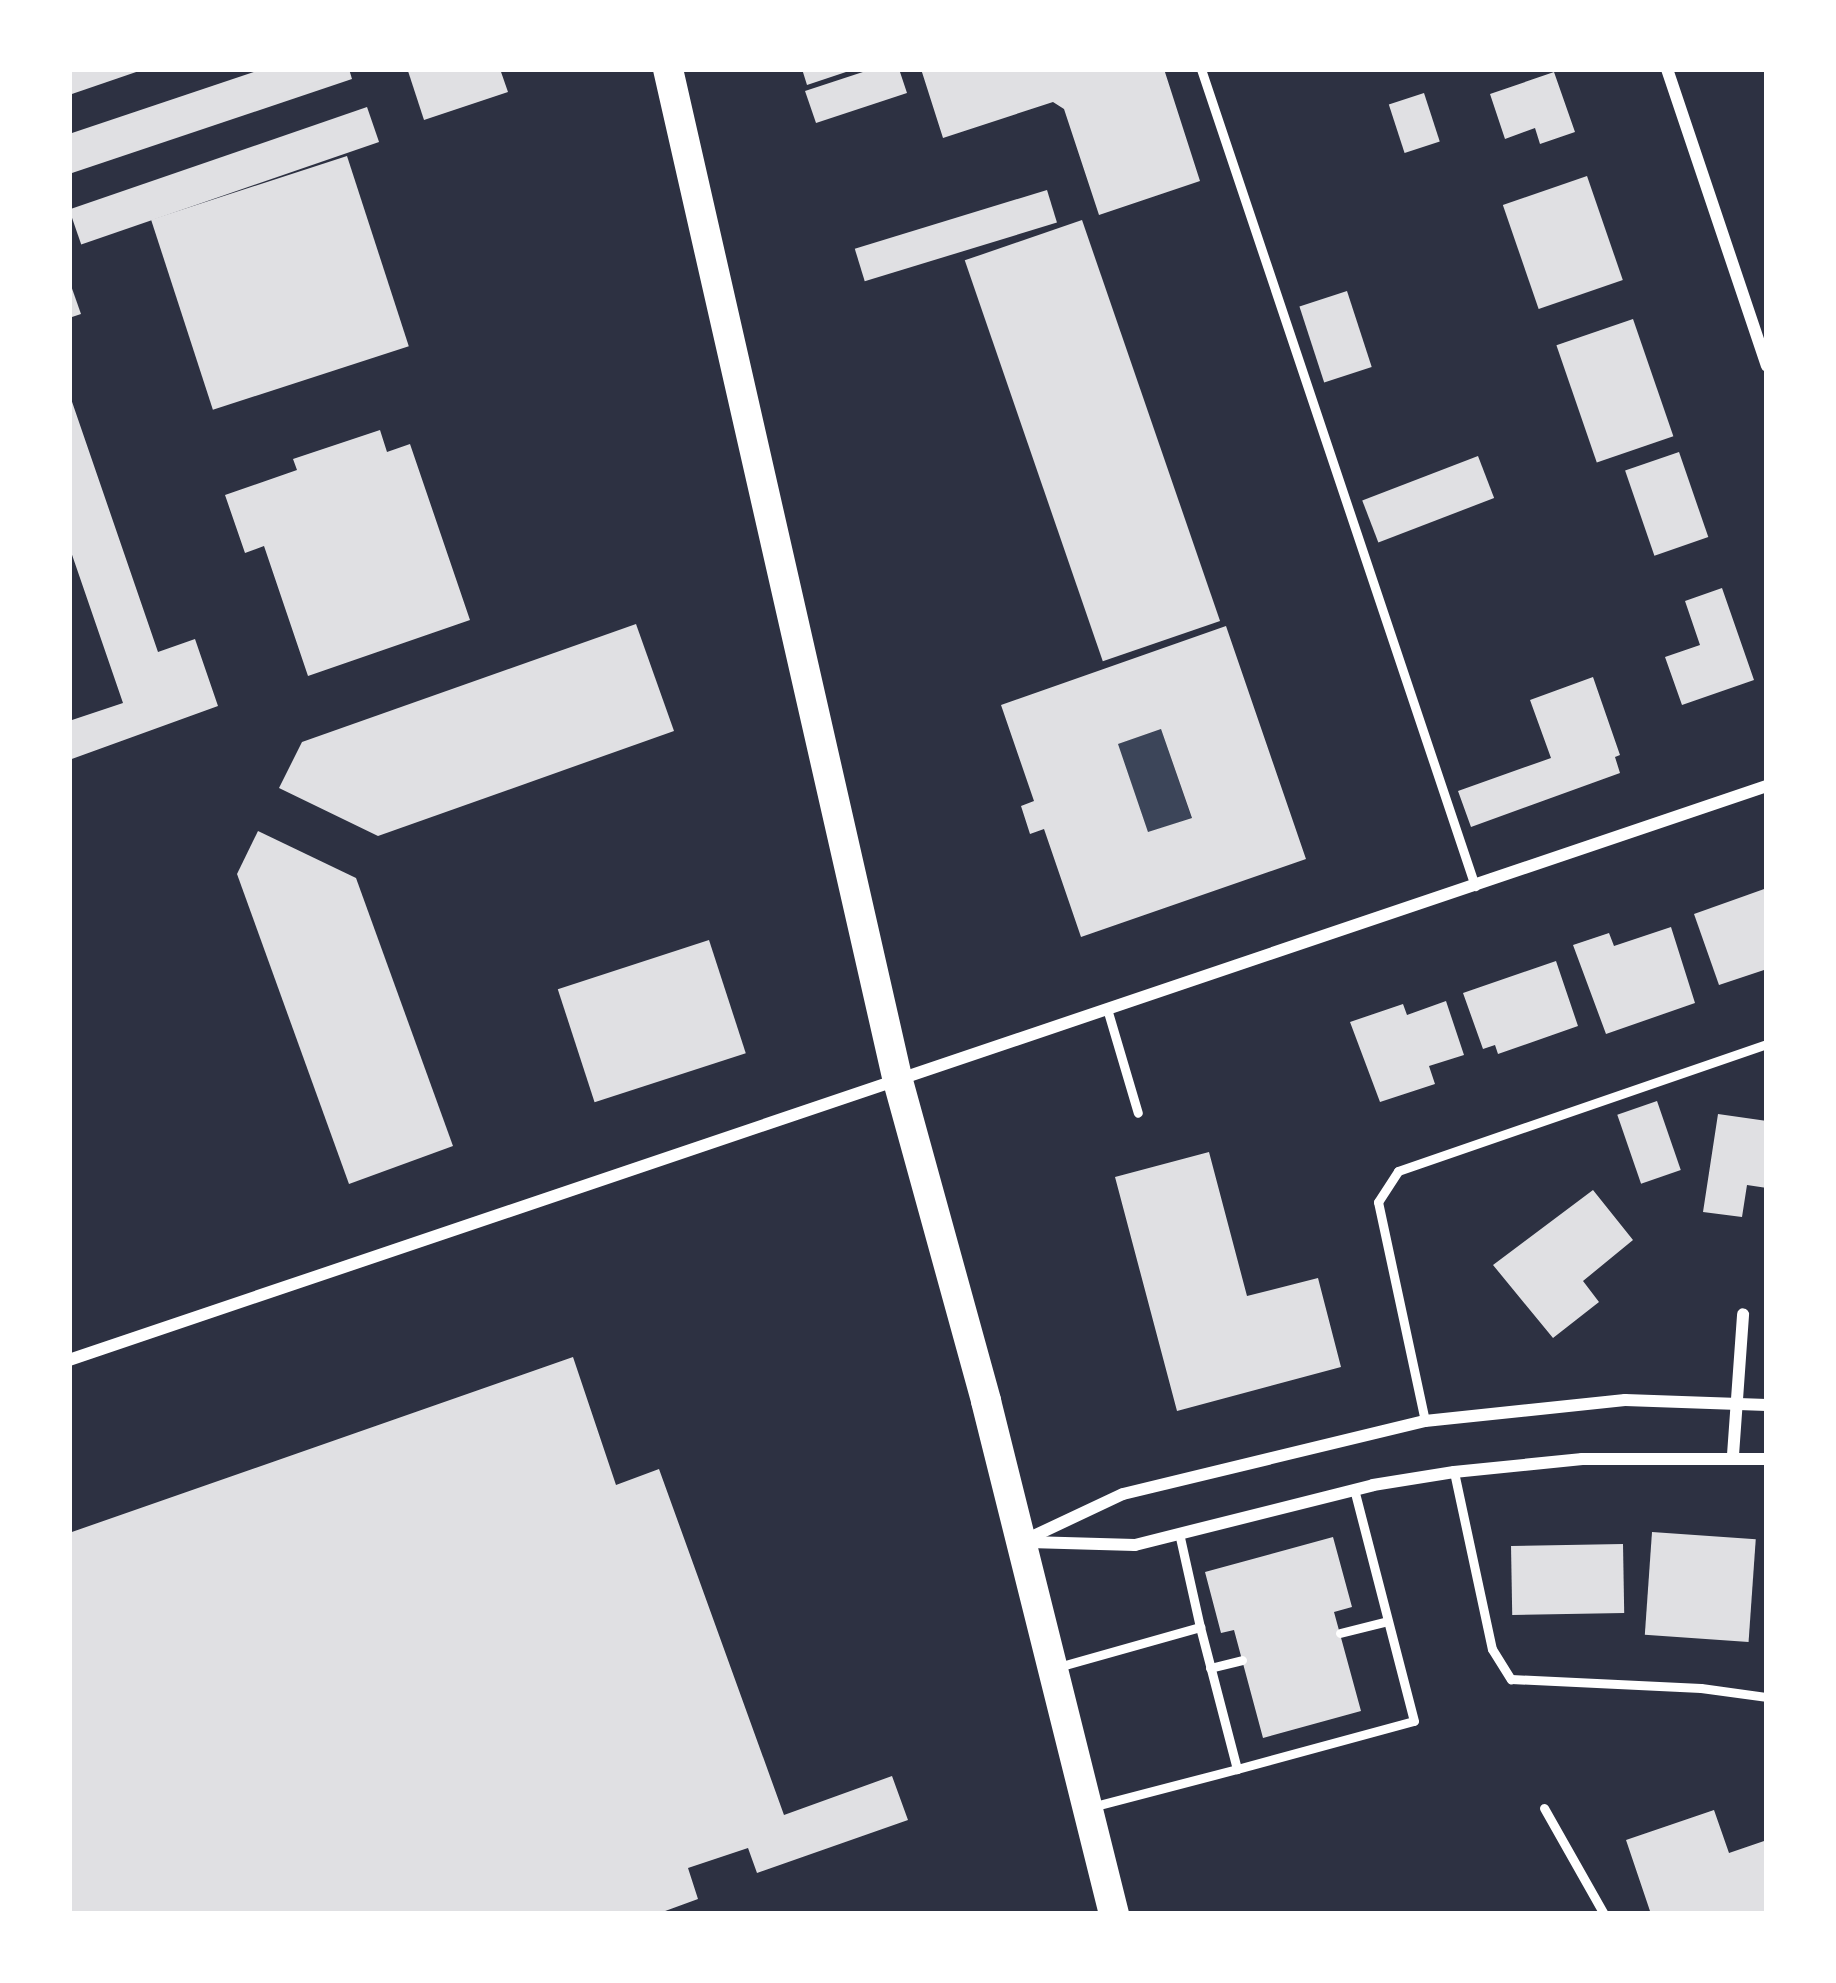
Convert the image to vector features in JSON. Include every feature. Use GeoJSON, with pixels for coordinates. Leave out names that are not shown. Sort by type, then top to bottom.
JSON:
{"type":"FeatureCollection","features":[{"type":"Feature","properties":{"kind":"main road"},"geometry":{"type":"LineString","coordinates":[[668,69],[898,1081],[1022,1542],[1114,1914]]}},
{"type":"Feature","properties":{"kind":"street"},"geometry":{"type":"LineString","coordinates":[[1667,69],[1767,366]]}},
{"type":"Feature","properties":{"kind":"street"},"geometry":{"type":"LineString","coordinates":[[69,1360],[550,1193],[1108,1012],[1767,786]]}},
{"type":"Feature","properties":{"kind":"street"},"geometry":{"type":"LineString","coordinates":[[1733,1455],[1743,1314]]}},
{"type":"Feature","properties":{"kind":"street"},"geometry":{"type":"LineString","coordinates":[[1022,1542],[1123,1494],[1426,1421],[1625,1400],[1767,1405]]}},
{"type":"Feature","properties":{"kind":"street"},"geometry":{"type":"LineString","coordinates":[[1022,1542],[1136,1545],[1354,1489],[1454,1472],[1582,1459],[1733,1455],[1767,1459]]}},
{"type":"Feature","properties":{"kind":"lane"},"geometry":{"type":"LineString","coordinates":[[1202,69],[1475,886]]}},
{"type":"Feature","properties":{"kind":"lane"},"geometry":{"type":"LineString","coordinates":[[1108,1012],[1138,1113]]}},
{"type":"Feature","properties":{"kind":"lane"},"geometry":{"type":"LineString","coordinates":[[1426,1421],[1378,1202],[1398,1172],[1767,1044]]}},
{"type":"Feature","properties":{"kind":"lane"},"geometry":{"type":"LineString","coordinates":[[1454,1472],[1492,1649],[1511,1679],[1701,1688],[1767,1697]]}},
{"type":"Feature","properties":{"kind":"lane"},"geometry":{"type":"LineString","coordinates":[[1088,1807],[1414,1721],[1354,1489]]}},
{"type":"Feature","properties":{"kind":"lane"},"geometry":{"type":"LineString","coordinates":[[1180,1533],[1237,1769]]}},
{"type":"Feature","properties":{"kind":"lane"},"geometry":{"type":"LineString","coordinates":[[1340,1633],[1388,1621]]}},
{"type":"Feature","properties":{"kind":"lane"},"geometry":{"type":"LineString","coordinates":[[1053,1669],[1200,1627]]}},
{"type":"Feature","properties":{"kind":"lane"},"geometry":{"type":"LineString","coordinates":[[1210,1668],[1242,1660]]}},
{"type":"Feature","properties":{"kind":"lane"},"geometry":{"type":"LineString","coordinates":[[1544,1808],[1604,1914]]}},
{"type":"Feature","properties":{"kind":"shaded area"},"geometry":{"type":"Polygon","coordinates":[[[1161,729],[1192,818],[1148,833],[1118,744],[1161,729]]]}},
{"type":"Feature","properties":{"kind":"building"},"geometry":{"type":"Polygon","coordinates":[[[69,69],[142,69],[142,70],[69,95],[69,69]]]}},
{"type":"Feature","properties":{"kind":"building"},"geometry":{"type":"Polygon","coordinates":[[[263,69],[349,69],[352,79],[69,174],[69,134],[263,69]]]}},
{"type":"Feature","properties":{"kind":"building"},"geometry":{"type":"Polygon","coordinates":[[[500,69],[508,92],[424,120],[408,71],[500,69]]]}},
{"type":"Feature","properties":{"kind":"building"},"geometry":{"type":"Polygon","coordinates":[[[802,69],[852,69],[852,70],[807,85],[802,69]]]}},
{"type":"Feature","properties":{"kind":"building"},"geometry":{"type":"Polygon","coordinates":[[[872,69],[899,69],[907,93],[816,123],[805,91],[872,69]]]}},
{"type":"Feature","properties":{"kind":"building"},"geometry":{"type":"Polygon","coordinates":[[[921,69],[1164,69],[1200,181],[1099,215],[1064,109],[1053,102],[943,138],[921,69]]]}},
{"type":"Feature","properties":{"kind":"building"},"geometry":{"type":"Polygon","coordinates":[[[1554,72],[1575,132],[1540,144],[1535,128],[1505,139],[1490,94],[1554,72]]]}},
{"type":"Feature","properties":{"kind":"building"},"geometry":{"type":"Polygon","coordinates":[[[1424,93],[1440,142],[1405,153],[1389,104],[1424,93]]]}},
{"type":"Feature","properties":{"kind":"building"},"geometry":{"type":"Polygon","coordinates":[[[367,107],[379,142],[81,245],[69,210],[367,107]]]}},
{"type":"Feature","properties":{"kind":"building"},"geometry":{"type":"Polygon","coordinates":[[[347,156],[409,346],[213,410],[151,220],[347,156]]]}},
{"type":"Feature","properties":{"kind":"building"},"geometry":{"type":"Polygon","coordinates":[[[1587,176],[1623,280],[1539,309],[1503,205],[1587,176]]]}},
{"type":"Feature","properties":{"kind":"building"},"geometry":{"type":"Polygon","coordinates":[[[1047,190],[1057,223],[865,281],[855,249],[1047,190]]]}},
{"type":"Feature","properties":{"kind":"building"},"geometry":{"type":"Polygon","coordinates":[[[1082,220],[1220,621],[1103,661],[965,260],[1082,220]]]}},
{"type":"Feature","properties":{"kind":"building"},"geometry":{"type":"Polygon","coordinates":[[[69,280],[81,314],[69,318],[69,280]]]}},
{"type":"Feature","properties":{"kind":"building"},"geometry":{"type":"Polygon","coordinates":[[[1347,291],[1372,367],[1324,383],[1299,306],[1347,291]]]}},
{"type":"Feature","properties":{"kind":"building"},"geometry":{"type":"Polygon","coordinates":[[[1633,319],[1673,436],[1597,463],[1556,345],[1633,319]]]}},
{"type":"Feature","properties":{"kind":"building"},"geometry":{"type":"Polygon","coordinates":[[[69,393],[158,652],[195,639],[218,706],[69,760],[69,721],[123,703],[69,546],[69,393]]]}},
{"type":"Feature","properties":{"kind":"building"},"geometry":{"type":"Polygon","coordinates":[[[380,430],[387,452],[410,444],[470,620],[308,676],[264,546],[245,553],[225,495],[297,470],[293,459],[380,430]]]}},
{"type":"Feature","properties":{"kind":"building"},"geometry":{"type":"Polygon","coordinates":[[[1679,452],[1708,537],[1654,556],[1625,471],[1679,452]]]}},
{"type":"Feature","properties":{"kind":"building"},"geometry":{"type":"Polygon","coordinates":[[[1478,456],[1494,498],[1378,542],[1362,500],[1478,456]]]}},
{"type":"Feature","properties":{"kind":"building"},"geometry":{"type":"Polygon","coordinates":[[[1722,588],[1754,680],[1682,705],[1665,657],[1700,645],[1685,601],[1722,588]]]}},
{"type":"Feature","properties":{"kind":"building"},"geometry":{"type":"Polygon","coordinates":[[[636,624],[674,731],[378,836],[279,788],[302,742],[636,624]]]}},
{"type":"Feature","properties":{"kind":"building"},"geometry":{"type":"Polygon","coordinates":[[[1226,626],[1306,859],[1081,937],[1044,829],[1030,834],[1021,806],[1034,801],[1001,705],[1226,626]],[[1161,729],[1118,744],[1148,832],[1192,818],[1161,729]]]}},
{"type":"Feature","properties":{"kind":"building"},"geometry":{"type":"Polygon","coordinates":[[[1593,677],[1620,755],[1615,757],[1620,773],[1471,827],[1458,791],[1551,758],[1530,700],[1593,677]]]}},
{"type":"Feature","properties":{"kind":"building"},"geometry":{"type":"Polygon","coordinates":[[[258,831],[356,878],[453,1146],[349,1184],[237,874],[258,831]]]}},
{"type":"Feature","properties":{"kind":"building"},"geometry":{"type":"Polygon","coordinates":[[[1767,888],[1767,969],[1719,985],[1694,914],[1767,888]]]}},
{"type":"Feature","properties":{"kind":"building"},"geometry":{"type":"Polygon","coordinates":[[[1671,927],[1695,1003],[1606,1034],[1573,945],[1609,933],[1614,946],[1671,927]]]}},
{"type":"Feature","properties":{"kind":"building"},"geometry":{"type":"Polygon","coordinates":[[[709,940],[746,1053],[595,1102],[558,989],[709,940]]]}},
{"type":"Feature","properties":{"kind":"building"},"geometry":{"type":"Polygon","coordinates":[[[1556,961],[1578,1026],[1498,1054],[1495,1045],[1483,1049],[1463,993],[1556,961]]]}},
{"type":"Feature","properties":{"kind":"building"},"geometry":{"type":"Polygon","coordinates":[[[1446,1001],[1464,1055],[1429,1066],[1435,1084],[1380,1102],[1350,1022],[1403,1004],[1407,1015],[1446,1001]]]}},
{"type":"Feature","properties":{"kind":"building"},"geometry":{"type":"Polygon","coordinates":[[[1657,1101],[1681,1170],[1641,1184],[1617,1115],[1657,1101]]]}},
{"type":"Feature","properties":{"kind":"building"},"geometry":{"type":"Polygon","coordinates":[[[1718,1114],[1767,1121],[1767,1188],[1747,1185],[1742,1217],[1703,1212],[1718,1114]]]}},
{"type":"Feature","properties":{"kind":"building"},"geometry":{"type":"Polygon","coordinates":[[[1209,1152],[1247,1296],[1318,1278],[1341,1367],[1177,1411],[1115,1177],[1209,1152]]]}},
{"type":"Feature","properties":{"kind":"building"},"geometry":{"type":"Polygon","coordinates":[[[1593,1190],[1633,1240],[1583,1281],[1599,1302],[1553,1338],[1493,1265],[1593,1190]]]}},
{"type":"Feature","properties":{"kind":"building"},"geometry":{"type":"Polygon","coordinates":[[[573,1357],[616,1485],[659,1469],[784,1815],[892,1776],[908,1820],[757,1873],[748,1848],[688,1868],[698,1899],[657,1914],[69,1914],[69,1533],[573,1357]]]}},
{"type":"Feature","properties":{"kind":"building"},"geometry":{"type":"Polygon","coordinates":[[[1652,1532],[1756,1539],[1749,1642],[1645,1635],[1652,1532]]]}},
{"type":"Feature","properties":{"kind":"building"},"geometry":{"type":"Polygon","coordinates":[[[1333,1537],[1352,1607],[1334,1612],[1361,1711],[1263,1738],[1234,1630],[1221,1633],[1205,1572],[1333,1537]]]}},
{"type":"Feature","properties":{"kind":"building"},"geometry":{"type":"Polygon","coordinates":[[[1623,1544],[1624,1613],[1512,1615],[1511,1546],[1623,1544]]]}},
{"type":"Feature","properties":{"kind":"building"},"geometry":{"type":"Polygon","coordinates":[[[1714,1810],[1729,1853],[1767,1840],[1767,1914],[1651,1914],[1626,1840],[1714,1810]]]}}]}
